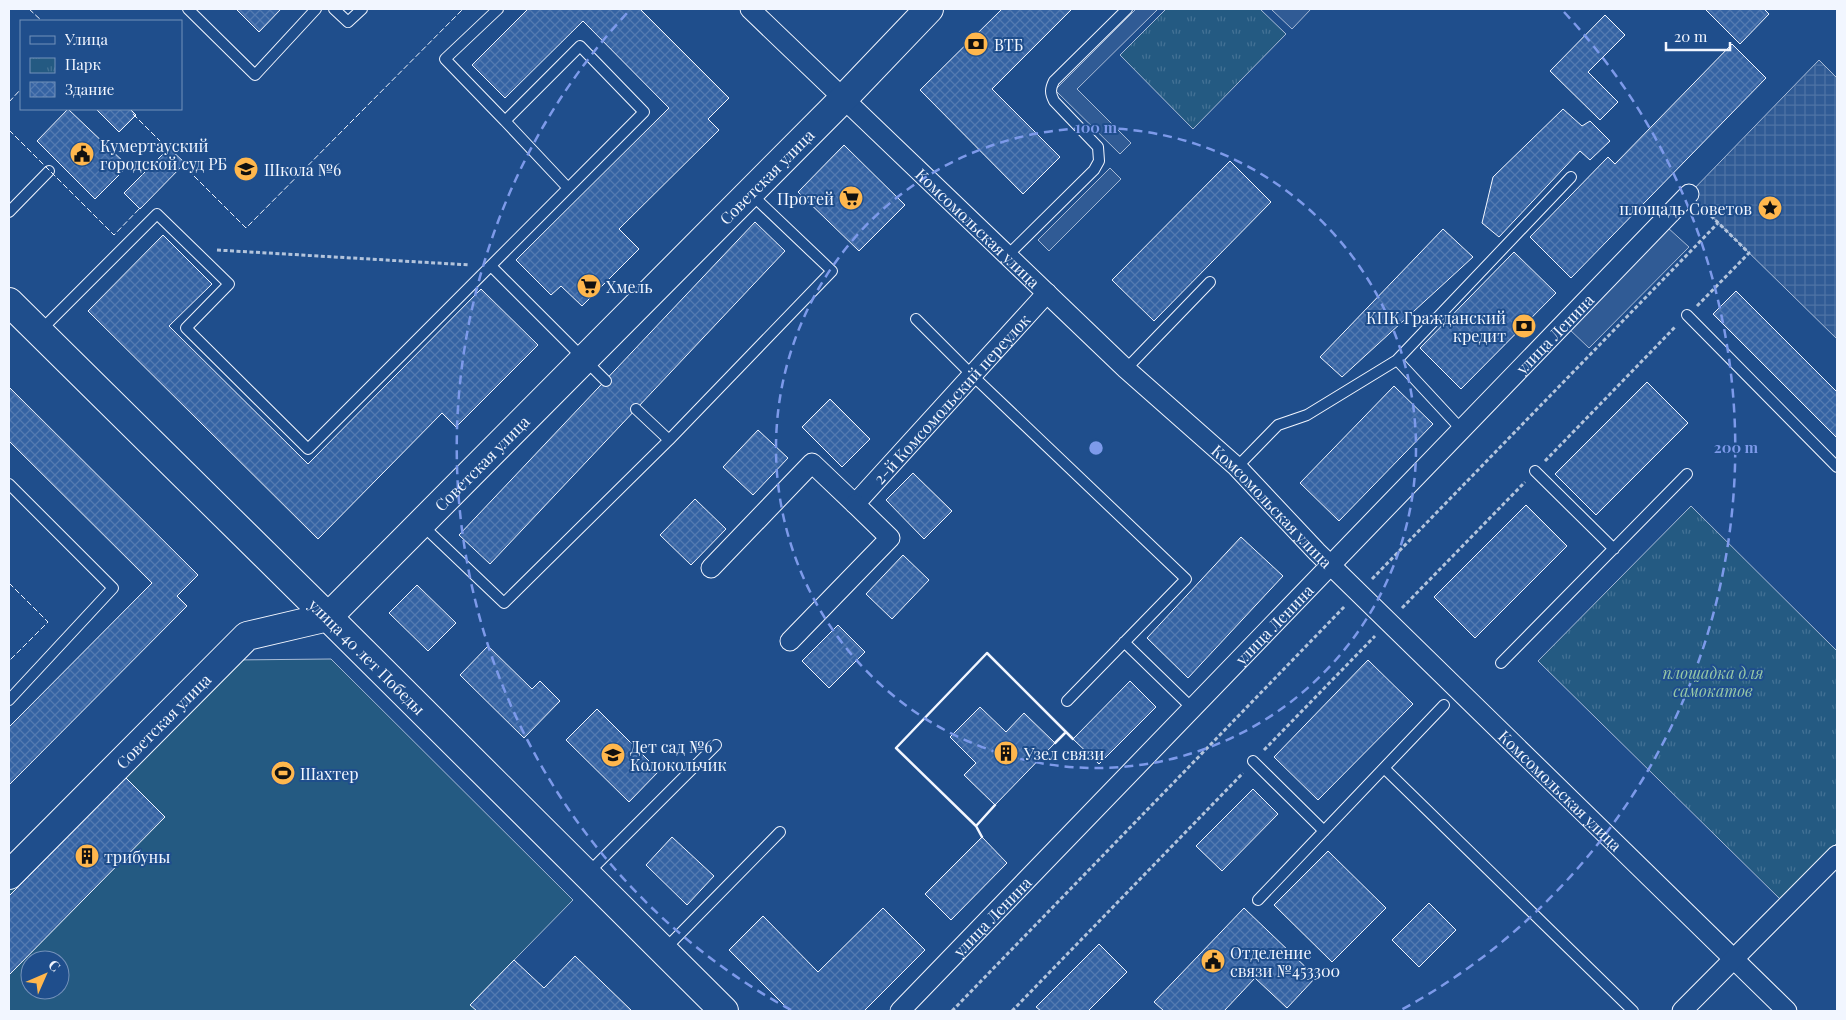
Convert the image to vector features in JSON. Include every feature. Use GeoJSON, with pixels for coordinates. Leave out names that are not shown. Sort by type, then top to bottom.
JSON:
{"type":"FeatureCollection","features":[{"type":"Feature","properties":{"kind":"street","name":"Комсомольская улица"},"geometry":{"type":"LineString","coordinates":[[750,9],[1126,369],[1237,467],[1331,566],[1787,1011]]}},
{"type":"Feature","properties":{"kind":"street","name":"Советская улица"},"geometry":{"type":"LineString","coordinates":[[9,875],[247,636],[328,617],[844,98],[929,9]]}},
{"type":"Feature","properties":{"kind":"street","name":"улица Ленина"},"geometry":{"type":"LineString","coordinates":[[900,1011],[1689,194]]}},
{"type":"Feature","properties":{"kind":"street","name":"2-й Комсомольский переулок"},"geometry":{"type":"LineString","coordinates":[[855,504],[1047,293]]}},
{"type":"Feature","properties":{"kind":"street","name":"улица 40 лет Победы"},"geometry":{"type":"LineString","coordinates":[[9,302],[724,1011]]}},
{"type":"Feature","properties":{"kind":"street"},"geometry":{"type":"LineString","coordinates":[[711,568],[812,463],[890,538],[790,641]]}},
{"type":"Feature","properties":{"kind":"street"},"geometry":{"type":"LineString","coordinates":[[1682,1011],[1837,855]]}},
{"type":"Feature","properties":{"kind":"lane"},"geometry":{"type":"LineString","coordinates":[[188,9],[255,75],[316,9]]}},
{"type":"Feature","properties":{"kind":"lane"},"geometry":{"type":"LineString","coordinates":[[334,9],[348,22],[362,9]]}},
{"type":"Feature","properties":{"kind":"lane"},"geometry":{"type":"LineString","coordinates":[[498,9],[445,59],[568,188]]}},
{"type":"Feature","properties":{"kind":"lane"},"geometry":{"type":"LineString","coordinates":[[1008,256],[1094,170],[1099,161],[1098,147],[1054,101],[1050,91],[1054,81],[1127,9]]}},
{"type":"Feature","properties":{"kind":"lane"},"geometry":{"type":"LineString","coordinates":[[39,332],[157,214],[229,284],[186,328],[308,449],[644,112],[580,46],[505,121]]}},
{"type":"Feature","properties":{"kind":"lane"},"geometry":{"type":"LineString","coordinates":[[9,212],[49,171]]}},
{"type":"Feature","properties":{"kind":"lane"},"geometry":{"type":"LineString","coordinates":[[1237,467],[1278,425],[1307,415],[1397,360],[1571,177]]}},
{"type":"Feature","properties":{"kind":"lane"},"geometry":{"type":"LineString","coordinates":[[421,524],[504,603],[669,440],[832,271],[750,193]]}},
{"type":"Feature","properties":{"kind":"lane"},"geometry":{"type":"LineString","coordinates":[[491,266],[606,381]]}},
{"type":"Feature","properties":{"kind":"lane"},"geometry":{"type":"LineString","coordinates":[[1126,369],[1210,282]]}},
{"type":"Feature","properties":{"kind":"lane"},"geometry":{"type":"LineString","coordinates":[[1687,315],[1837,467]]}},
{"type":"Feature","properties":{"kind":"lane"},"geometry":{"type":"LineString","coordinates":[[916,319],[972,375],[1186,578],[1067,701]]}},
{"type":"Feature","properties":{"kind":"lane"},"geometry":{"type":"LineString","coordinates":[[1397,360],[1460,429]]}},
{"type":"Feature","properties":{"kind":"lane"},"geometry":{"type":"LineString","coordinates":[[636,409],[669,440]]}},
{"type":"Feature","properties":{"kind":"lane"},"geometry":{"type":"LineString","coordinates":[[1535,471],[1614,549]]}},
{"type":"Feature","properties":{"kind":"lane"},"geometry":{"type":"LineString","coordinates":[[1500,663],[1687,474]]}},
{"type":"Feature","properties":{"kind":"lane"},"geometry":{"type":"LineString","coordinates":[[9,484],[114,588],[9,700]]}},
{"type":"Feature","properties":{"kind":"lane"},"geometry":{"type":"LineString","coordinates":[[1124,642],[1193,709]]}},
{"type":"Feature","properties":{"kind":"lane"},"geometry":{"type":"LineString","coordinates":[[1258,900],[1444,705]]}},
{"type":"Feature","properties":{"kind":"lane"},"geometry":{"type":"LineString","coordinates":[[586,874],[716,745]]}},
{"type":"Feature","properties":{"kind":"lane"},"geometry":{"type":"LineString","coordinates":[[1253,762],[1324,831]]}},
{"type":"Feature","properties":{"kind":"lane"},"geometry":{"type":"LineString","coordinates":[[1384,768],[1633,1011]]}},
{"type":"Feature","properties":{"kind":"lane"},"geometry":{"type":"LineString","coordinates":[[663,951],[780,832]]}},
{"type":"Feature","properties":{"kind":"path"},"geometry":{"type":"LineString","coordinates":[[1012,1011],[1389,621],[1749,253],[1689,194]]}},
{"type":"Feature","properties":{"kind":"path"},"geometry":{"type":"LineString","coordinates":[[952,1011],[1718,223]]}},
{"type":"Feature","properties":{"kind":"path"},"geometry":{"type":"LineString","coordinates":[[194,249],[491,266]]}},
{"type":"Feature","properties":{"kind":"green space"},"geometry":{"type":"Polygon","coordinates":[[[1166,9],[1260,9],[1286,34],[1193,129],[1120,55],[1166,9]]]}},
{"type":"Feature","properties":{"kind":"green space","name":"площадка для самокатов"},"geometry":{"type":"Polygon","coordinates":[[[1691,506],[1837,651],[1837,843],[1781,900],[1538,661],[1691,506]]]}},
{"type":"Feature","properties":{"kind":"green space","name":"Шахтер"},"geometry":{"type":"Polygon","coordinates":[[[331,659],[573,900],[471,1004],[477,1011],[9,1011],[9,887],[232,660],[331,659]]]}},
{"type":"Feature","properties":{"kind":"shaded area"},"geometry":{"type":"Polygon","coordinates":[[[1136,9],[1158,9],[1077,89],[1131,143],[1120,154],[1055,90],[1136,9]]]}},
{"type":"Feature","properties":{"kind":"shaded area"},"geometry":{"type":"Polygon","coordinates":[[[1271,9],[1311,9],[1292,29],[1271,9]]]}},
{"type":"Feature","properties":{"kind":"shaded area","name":"площадь Советов"},"geometry":{"type":"Polygon","coordinates":[[[1819,60],[1837,78],[1837,339],[1689,194],[1819,60]]]}},
{"type":"Feature","properties":{"kind":"shaded area"},"geometry":{"type":"Polygon","coordinates":[[[1110,168],[1121,179],[1049,251],[1038,240],[1110,168]]]}},
{"type":"Feature","properties":{"kind":"shaded area"},"geometry":{"type":"Polygon","coordinates":[[[1667,227],[1689,247],[1589,348],[1568,328],[1667,227]]]}},
{"type":"Feature","properties":{"kind":"building"},"geometry":{"type":"Polygon","coordinates":[[[236,9],[281,9],[259,32],[236,9]]]}},
{"type":"Feature","properties":{"kind":"building"},"geometry":{"type":"Polygon","coordinates":[[[528,9],[640,9],[729,98],[708,119],[719,130],[619,229],[639,249],[582,306],[561,286],[551,295],[516,260],[669,108],[583,21],[505,98],[472,65],[528,9]]]}},
{"type":"Feature","properties":{"kind":"building"},"geometry":{"type":"Polygon","coordinates":[[[1002,9],[1072,9],[992,89],[1060,157],[1023,194],[920,90],[1002,9]]]}},
{"type":"Feature","properties":{"kind":"building"},"geometry":{"type":"Polygon","coordinates":[[[1705,9],[1764,9],[1769,14],[1740,44],[1705,9]]]}},
{"type":"Feature","properties":{"kind":"building"},"geometry":{"type":"Polygon","coordinates":[[[1605,15],[1625,35],[1588,72],[1618,102],[1600,120],[1550,71],[1605,15]]]}},
{"type":"Feature","properties":{"kind":"building"},"geometry":{"type":"Polygon","coordinates":[[[1732,44],[1766,78],[1571,278],[1530,237],[1608,157],[1615,164],[1732,44]]]}},
{"type":"Feature","properties":{"kind":"building"},"geometry":{"type":"Polygon","coordinates":[[[1563,109],[1582,126],[1590,121],[1610,141],[1590,160],[1580,151],[1499,237],[1482,223],[1493,177],[1563,109]]]}},
{"type":"Feature","properties":{"kind":"building","name":"Кумертауский городской суд РБ"},"geometry":{"type":"Polygon","coordinates":[[[69,110],[128,166],[95,199],[37,141],[69,110]]]}},
{"type":"Feature","properties":{"kind":"building"},"geometry":{"type":"Polygon","coordinates":[[[97,110],[131,110],[136,115],[119,132],[97,110]]]}},
{"type":"Feature","properties":{"kind":"building","name":"Протей"},"geometry":{"type":"Polygon","coordinates":[[[844,145],[905,205],[859,251],[798,192],[844,145]]]}},
{"type":"Feature","properties":{"kind":"building"},"geometry":{"type":"Polygon","coordinates":[[[169,148],[185,163],[140,209],[124,193],[169,148]]]}},
{"type":"Feature","properties":{"kind":"building"},"geometry":{"type":"Polygon","coordinates":[[[1230,161],[1271,202],[1154,321],[1112,280],[1230,161]]]}},
{"type":"Feature","properties":{"kind":"building"},"geometry":{"type":"Polygon","coordinates":[[[755,222],[785,251],[490,564],[459,535],[755,222]]]}},
{"type":"Feature","properties":{"kind":"building"},"geometry":{"type":"Polygon","coordinates":[[[1443,229],[1473,257],[1342,377],[1320,357],[1443,229]]]}},
{"type":"Feature","properties":{"kind":"building"},"geometry":{"type":"Polygon","coordinates":[[[163,235],[212,284],[169,326],[308,464],[481,289],[538,345],[456,427],[442,413],[318,539],[88,311],[163,235]]]}},
{"type":"Feature","properties":{"kind":"building"},"geometry":{"type":"Polygon","coordinates":[[[1514,252],[1556,293],[1461,389],[1420,348],[1514,252]]]}},
{"type":"Feature","properties":{"kind":"building"},"geometry":{"type":"Polygon","coordinates":[[[1736,291],[1837,392],[1837,438],[1713,314],[1736,291]]]}},
{"type":"Feature","properties":{"kind":"building"},"geometry":{"type":"Polygon","coordinates":[[[1647,382],[1688,423],[1596,515],[1555,474],[1647,382]]]}},
{"type":"Feature","properties":{"kind":"building"},"geometry":{"type":"Polygon","coordinates":[[[1394,386],[1433,424],[1339,521],[1300,483],[1394,386]]]}},
{"type":"Feature","properties":{"kind":"building"},"geometry":{"type":"Polygon","coordinates":[[[9,387],[198,575],[177,596],[187,606],[9,785],[9,727],[152,583],[9,441],[9,387]]]}},
{"type":"Feature","properties":{"kind":"building"},"geometry":{"type":"Polygon","coordinates":[[[830,399],[870,439],[842,467],[802,427],[830,399]]]}},
{"type":"Feature","properties":{"kind":"building"},"geometry":{"type":"Polygon","coordinates":[[[758,430],[788,458],[753,495],[723,467],[758,430]]]}},
{"type":"Feature","properties":{"kind":"building"},"geometry":{"type":"Polygon","coordinates":[[[913,473],[952,511],[924,539],[886,500],[913,473]]]}},
{"type":"Feature","properties":{"kind":"building"},"geometry":{"type":"Polygon","coordinates":[[[695,499],[726,529],[691,565],[660,535],[695,499]]]}},
{"type":"Feature","properties":{"kind":"building"},"geometry":{"type":"Polygon","coordinates":[[[1526,505],[1567,546],[1475,638],[1434,597],[1526,505]]]}},
{"type":"Feature","properties":{"kind":"building"},"geometry":{"type":"Polygon","coordinates":[[[1241,537],[1283,576],[1188,678],[1147,638],[1241,537]]]}},
{"type":"Feature","properties":{"kind":"building"},"geometry":{"type":"Polygon","coordinates":[[[903,555],[929,580],[892,619],[866,594],[903,555]]]}},
{"type":"Feature","properties":{"kind":"building"},"geometry":{"type":"Polygon","coordinates":[[[417,585],[456,623],[428,651],[389,613],[417,585]]]}},
{"type":"Feature","properties":{"kind":"building"},"geometry":{"type":"Polygon","coordinates":[[[838,625],[865,652],[829,688],[802,661],[838,625]]]}},
{"type":"Feature","properties":{"kind":"building"},"geometry":{"type":"Polygon","coordinates":[[[488,646],[532,689],[540,681],[560,701],[524,738],[460,675],[488,646]]]}},
{"type":"Feature","properties":{"kind":"building"},"geometry":{"type":"Polygon","coordinates":[[[1368,660],[1413,704],[1318,800],[1274,757],[1368,660]]]}},
{"type":"Feature","properties":{"kind":"building"},"geometry":{"type":"Polygon","coordinates":[[[1130,681],[1156,707],[1099,764],[1073,739],[1130,681]]]}},
{"type":"Feature","properties":{"kind":"building","name":"Узел связи"},"geometry":{"type":"Polygon","coordinates":[[[980,707],[1006,732],[1024,713],[1055,743],[995,805],[964,775],[976,763],[950,737],[980,707]]]}},
{"type":"Feature","properties":{"kind":"building","name":"Дет сад №6 Колокольчик"},"geometry":{"type":"Polygon","coordinates":[[[597,709],[659,771],[629,802],[566,740],[597,709]]]}},
{"type":"Feature","properties":{"kind":"building","name":"трибуны"},"geometry":{"type":"Polygon","coordinates":[[[126,778],[165,817],[34,950],[20,950],[20,964],[9,975],[9,896],[126,778]]]}},
{"type":"Feature","properties":{"kind":"building"},"geometry":{"type":"Polygon","coordinates":[[[1253,789],[1278,814],[1222,871],[1196,846],[1253,789]]]}},
{"type":"Feature","properties":{"kind":"building"},"geometry":{"type":"Polygon","coordinates":[[[672,837],[714,876],[687,905],[646,865],[672,837]]]}},
{"type":"Feature","properties":{"kind":"building"},"geometry":{"type":"Polygon","coordinates":[[[982,837],[1007,863],[951,920],[925,894],[982,837]]]}},
{"type":"Feature","properties":{"kind":"building"},"geometry":{"type":"Polygon","coordinates":[[[1328,851],[1386,908],[1332,962],[1274,905],[1328,851]]]}},
{"type":"Feature","properties":{"kind":"building"},"geometry":{"type":"Polygon","coordinates":[[[1429,903],[1456,930],[1419,967],[1392,940],[1429,903]]]}},
{"type":"Feature","properties":{"kind":"building"},"geometry":{"type":"Polygon","coordinates":[[[883,908],[925,950],[864,1011],[790,1011],[729,950],[763,916],[818,972],[883,908]]]}},
{"type":"Feature","properties":{"kind":"building"},"geometry":{"type":"Polygon","coordinates":[[[1244,908],[1316,977],[1287,1008],[1255,978],[1224,1011],[1164,1011],[1154,1002],[1244,908]]]}},
{"type":"Feature","properties":{"kind":"building"},"geometry":{"type":"Polygon","coordinates":[[[1099,944],[1127,972],[1088,1011],[1041,1011],[1036,1007],[1099,944]]]}},
{"type":"Feature","properties":{"kind":"building"},"geometry":{"type":"Polygon","coordinates":[[[575,956],[632,1011],[477,1011],[470,1005],[514,960],[544,988],[575,956]]]}},
{"type":"Feature","properties":{"kind":"fence"},"geometry":{"type":"LineString","coordinates":[[29,9],[41,20]]}},
{"type":"Feature","properties":{"kind":"fence"},"geometry":{"type":"LineString","coordinates":[[182,164],[246,228],[463,9]]}},
{"type":"Feature","properties":{"kind":"fence"},"geometry":{"type":"LineString","coordinates":[[9,102],[20,90]]}},
{"type":"Feature","properties":{"kind":"fence"},"geometry":{"type":"LineString","coordinates":[[133,114],[170,151]]}},
{"type":"Feature","properties":{"kind":"fence"},"geometry":{"type":"LineString","coordinates":[[9,130],[114,235],[141,207]]}},
{"type":"Feature","properties":{"kind":"fence"},"geometry":{"type":"LineString","coordinates":[[9,583],[48,622],[9,661]]}},
{"type":"Feature","properties":{"kind":"wall"},"geometry":{"type":"LineString","coordinates":[[995,805],[976,826],[896,748],[987,653],[1066,732],[1055,743]]}},
{"type":"Feature","properties":{"kind":"wall"},"geometry":{"type":"LineString","coordinates":[[1066,732],[1073,739]]}},
{"type":"Feature","properties":{"kind":"wall"},"geometry":{"type":"LineString","coordinates":[[976,826],[982,837]]}},
{"type":"Feature","properties":{"kind":"place","name":"ВТБ"},"geometry":{"type":"Point","coordinates":[976,44]}},
{"type":"Feature","properties":{"kind":"place","name":"Кумертауский городской суд РБ"},"geometry":{"type":"Point","coordinates":[82,154]}},
{"type":"Feature","properties":{"kind":"place","name":"Школа №6"},"geometry":{"type":"Point","coordinates":[246,169]}},
{"type":"Feature","properties":{"kind":"place","name":"Протей"},"geometry":{"type":"Point","coordinates":[851,198]}},
{"type":"Feature","properties":{"kind":"place","name":"площадь Советов"},"geometry":{"type":"Point","coordinates":[1770,208]}},
{"type":"Feature","properties":{"kind":"place","name":"Хмель"},"geometry":{"type":"Point","coordinates":[589,286]}},
{"type":"Feature","properties":{"kind":"place","name":"КПК Гражданский кредит"},"geometry":{"type":"Point","coordinates":[1524,326]}},
{"type":"Feature","properties":{"kind":"place","name":"Узел связи"},"geometry":{"type":"Point","coordinates":[1006,753]}},
{"type":"Feature","properties":{"kind":"place","name":"Дет сад №6 Колокольчик"},"geometry":{"type":"Point","coordinates":[613,755]}},
{"type":"Feature","properties":{"kind":"place","name":"Шахтер"},"geometry":{"type":"Point","coordinates":[283,773]}},
{"type":"Feature","properties":{"kind":"place","name":"трибуны"},"geometry":{"type":"Point","coordinates":[87,856]}},
{"type":"Feature","properties":{"kind":"place","name":"Отделение связи №453300"},"geometry":{"type":"Point","coordinates":[1213,961]}}]}
